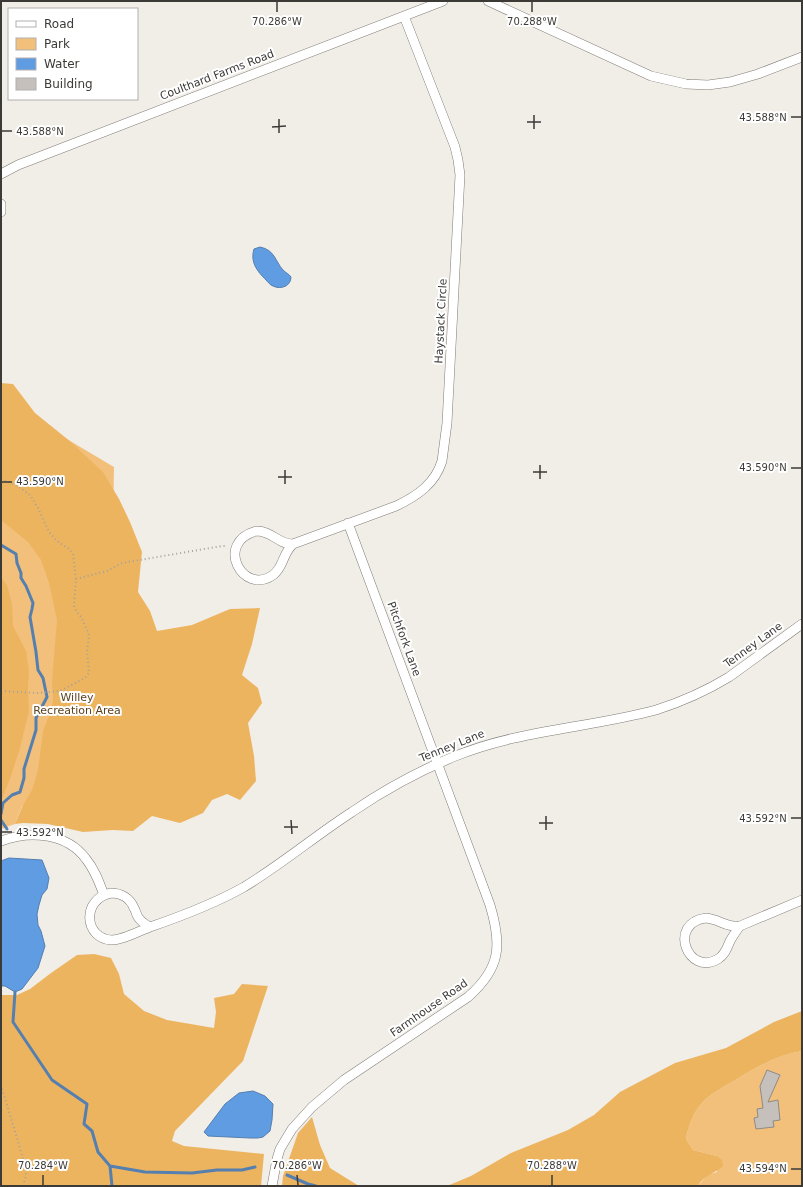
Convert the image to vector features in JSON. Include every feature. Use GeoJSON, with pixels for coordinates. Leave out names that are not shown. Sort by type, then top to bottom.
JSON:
{"type":"FeatureCollection","features":[{"type":"Feature","properties":{"kind":"street","name":"Coulthard Farms Road"},"geometry":{"type":"LineString","coordinates":[[1,174],[18,165],[443,1]]}},
{"type":"Feature","properties":{"kind":"street"},"geometry":{"type":"LineString","coordinates":[[488,1],[652,76],[686,84],[708,85],[730,82],[758,74],[802,57]]}},
{"type":"Feature","properties":{"kind":"street","name":"Haystack Circle"},"geometry":{"type":"LineString","coordinates":[[293,544],[405,502],[432,481],[441,466],[446,434],[461,185],[460,168],[455,146],[404,16]]}},
{"type":"Feature","properties":{"kind":"street"},"geometry":{"type":"LineString","coordinates":[[1,204],[1,212]]}},
{"type":"Feature","properties":{"kind":"street","name":"Pitchfork Lane"},"geometry":{"type":"LineString","coordinates":[[348,523],[438,764]]}},
{"type":"Feature","properties":{"kind":"street"},"geometry":{"type":"LineString","coordinates":[[256,531],[268,533],[282,542],[293,544],[286,553],[277,572],[270,577],[262,579],[250,578],[240,570],[235,559],[236,549],[239,542],[244,536],[256,531]]}},
{"type":"Feature","properties":{"kind":"street","name":"Tenney Lane"},"geometry":{"type":"LineString","coordinates":[[104,895],[94,902],[89,916],[93,930],[100,937],[110,940],[119,939],[189,913],[238,890],[279,864],[327,829],[392,786],[438,764],[480,746],[552,730],[656,710],[690,698],[729,677],[802,624]]}},
{"type":"Feature","properties":{"kind":"street","name":"Farmhouse Road"},"geometry":{"type":"LineString","coordinates":[[272,1186],[277,1159],[283,1143],[292,1129],[312,1107],[344,1080],[463,1000],[482,983],[492,968],[497,949],[497,930],[490,905],[438,764]]}},
{"type":"Feature","properties":{"kind":"street"},"geometry":{"type":"LineString","coordinates":[[1,841],[21,836],[42,835],[51,836],[66,842],[86,857],[99,881],[104,895],[116,893],[125,897],[132,904],[142,922],[150,927]]}},
{"type":"Feature","properties":{"kind":"street"},"geometry":{"type":"LineString","coordinates":[[740,926],[725,953],[714,961],[706,962],[697,960],[690,955],[685,947],[687,929],[697,920],[710,918],[729,926],[740,926],[802,900]]}},
{"type":"Feature","properties":{"kind":"path"},"geometry":{"type":"LineString","coordinates":[[1,479],[16,485],[30,495],[49,532],[57,541],[66,546],[73,554],[76,579],[74,606],[81,617],[89,636],[87,651],[89,674],[85,678],[60,691],[37,693],[1,692]]}},
{"type":"Feature","properties":{"kind":"path"},"geometry":{"type":"LineString","coordinates":[[76,579],[107,571],[122,563],[222,546],[236,549]]}},
{"type":"Feature","properties":{"kind":"path"},"geometry":{"type":"LineString","coordinates":[[1,1085],[26,1168],[26,1176],[23,1186]]}},
{"type":"Feature","properties":{"kind":"green space"},"geometry":{"type":"Polygon","coordinates":[[[1,383],[13,384],[35,413],[71,442],[103,472],[119,499],[142,552],[138,592],[150,611],[157,631],[192,625],[230,609],[260,608],[252,644],[242,675],[258,688],[262,703],[248,723],[254,756],[256,781],[240,800],[227,794],[212,800],[203,813],[180,823],[152,816],[133,831],[113,830],[83,832],[48,824],[15,824],[22,807],[32,790],[38,770],[43,731],[53,701],[52,680],[57,620],[49,583],[41,560],[28,542],[1,520],[1,383]]]}},
{"type":"Feature","properties":{"kind":"green space","name":"Willey Recreation Area"},"geometry":{"type":"Polygon","coordinates":[[[1,400],[114,467],[112,587],[177,746],[22,806],[15,824],[1,829],[1,400]]]}},
{"type":"Feature","properties":{"kind":"green space"},"geometry":{"type":"Polygon","coordinates":[[[1,577],[7,585],[12,604],[13,626],[26,651],[29,671],[29,711],[20,748],[1,801],[1,577]]]}},
{"type":"Feature","properties":{"kind":"green space"},"geometry":{"type":"Polygon","coordinates":[[[94,954],[111,958],[119,974],[124,994],[144,1011],[167,1020],[214,1028],[216,1012],[214,998],[234,994],[242,984],[268,986],[243,1061],[175,1131],[172,1141],[184,1146],[264,1154],[261,1186],[1,1186],[1,995],[17,995],[30,989],[77,955],[94,954]]]}},
{"type":"Feature","properties":{"kind":"green space"},"geometry":{"type":"Polygon","coordinates":[[[802,1011],[802,1051],[774,1059],[749,1072],[712,1094],[696,1111],[686,1139],[693,1150],[717,1156],[722,1160],[723,1166],[706,1177],[698,1186],[447,1186],[471,1176],[511,1153],[568,1130],[594,1115],[620,1092],[675,1063],[726,1048],[774,1022],[802,1011]]]}},
{"type":"Feature","properties":{"kind":"green space"},"geometry":{"type":"Polygon","coordinates":[[[802,1051],[802,1186],[698,1186],[707,1175],[717,1172],[717,1156],[693,1150],[686,1139],[691,1120],[699,1107],[712,1094],[757,1068],[774,1059],[802,1051]]]}},
{"type":"Feature","properties":{"kind":"green space"},"geometry":{"type":"Polygon","coordinates":[[[312,1117],[320,1145],[330,1168],[359,1186],[282,1186],[283,1176],[298,1133],[312,1117]]]}},
{"type":"Feature","properties":{"kind":"water"},"geometry":{"type":"Polygon","coordinates":[[[260,247],[265,248],[272,253],[283,270],[291,277],[291,280],[287,285],[279,288],[272,286],[257,270],[253,254],[254,249],[260,247]]]}},
{"type":"Feature","properties":{"kind":"water"},"geometry":{"type":"Polygon","coordinates":[[[9,858],[42,860],[49,878],[47,889],[42,895],[37,914],[38,925],[45,946],[38,968],[22,989],[15,992],[5,986],[1,986],[1,861],[9,858]]]}},
{"type":"Feature","properties":{"kind":"water"},"geometry":{"type":"Polygon","coordinates":[[[253,1091],[265,1096],[273,1104],[270,1131],[263,1137],[250,1138],[208,1136],[204,1132],[225,1104],[239,1093],[253,1091]]]}},
{"type":"Feature","properties":{"kind":"building"},"geometry":{"type":"Polygon","coordinates":[[[767,1070],[780,1075],[768,1102],[778,1100],[780,1120],[773,1121],[774,1127],[756,1129],[754,1118],[758,1117],[757,1109],[763,1108],[760,1086],[767,1070]]]}},
{"type":"Feature","properties":{"kind":"waterway"},"geometry":{"type":"LineString","coordinates":[[1,545],[16,554],[21,578],[33,603],[30,617],[38,670],[43,678],[47,697],[36,718],[36,730],[24,769],[24,778],[20,792],[12,795],[3,803],[1,814]]}},
{"type":"Feature","properties":{"kind":"waterway"},"geometry":{"type":"LineString","coordinates":[[1,820],[7,829]]}},
{"type":"Feature","properties":{"kind":"waterway"},"geometry":{"type":"LineString","coordinates":[[15,992],[13,1022],[52,1080],[87,1104],[84,1124],[92,1131],[98,1152],[110,1166],[112,1186]]}},
{"type":"Feature","properties":{"kind":"waterway"},"geometry":{"type":"LineString","coordinates":[[110,1166],[145,1172],[192,1173],[217,1170],[242,1170],[255,1167]]}},
{"type":"Feature","properties":{"kind":"waterway"},"geometry":{"type":"LineString","coordinates":[[287,1175],[316,1186]]}}]}
